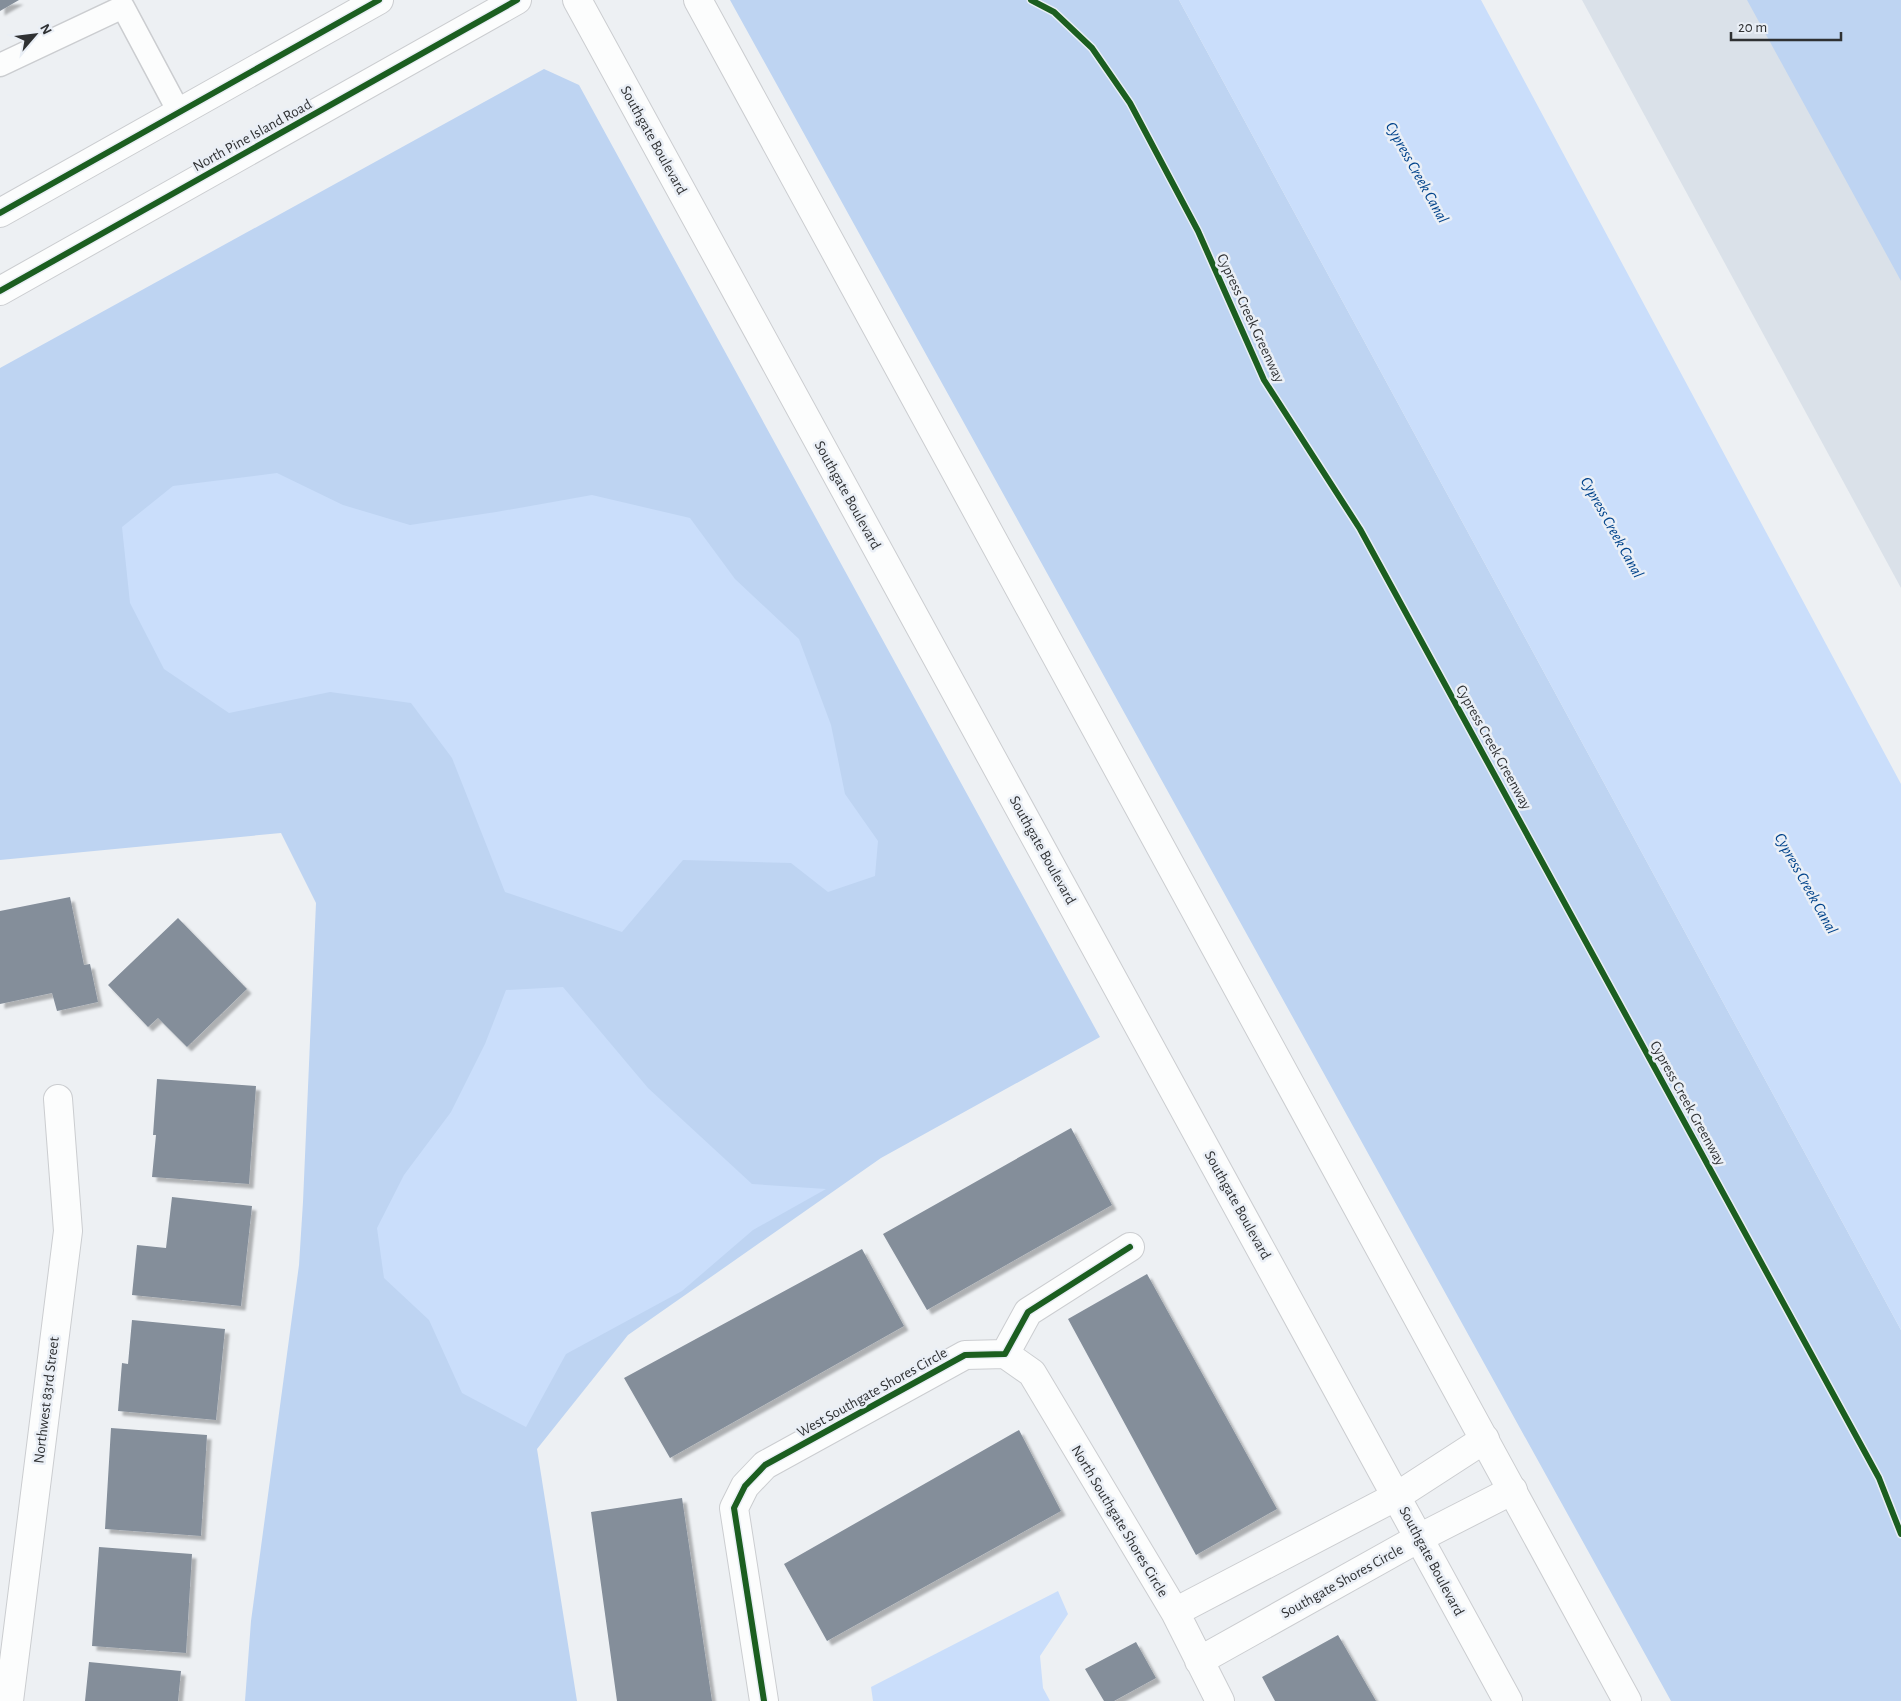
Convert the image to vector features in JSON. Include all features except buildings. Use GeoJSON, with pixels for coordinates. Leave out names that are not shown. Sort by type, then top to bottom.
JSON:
{"type":"FeatureCollection","features":[{"type":"Feature","properties":{"kind":"main road"},"geometry":{"type":"LineString","coordinates":[[0,213],[379,0]]}},
{"type":"Feature","properties":{"kind":"main road","name":"North Pine Island Road"},"geometry":{"type":"LineString","coordinates":[[0,292],[517,0]]}},
{"type":"Feature","properties":{"kind":"main road","name":"Southgate Boulevard"},"geometry":{"type":"LineString","coordinates":[[577,0],[1508,1701]]}},
{"type":"Feature","properties":{"kind":"main road"},"geometry":{"type":"LineString","coordinates":[[698,0],[1486,1439],[1627,1701]]}},
{"type":"Feature","properties":{"kind":"main road","name":"Northwest 83rd Street"},"geometry":{"type":"LineString","coordinates":[[9,1701],[68,1231],[58,1099]]}},
{"type":"Feature","properties":{"kind":"main road"},"geometry":{"type":"LineString","coordinates":[[1005,1354],[1028,1312],[1130,1247]]}},
{"type":"Feature","properties":{"kind":"main road","name":"West Southgate Shores Circle"},"geometry":{"type":"LineString","coordinates":[[764,1701],[734,1508],[745,1486],[765,1466],[965,1355],[1005,1354]]}},
{"type":"Feature","properties":{"kind":"main road","name":"North Southgate Shores Circle"},"geometry":{"type":"LineString","coordinates":[[1005,1354],[1032,1373],[1175,1612],[1220,1701]]}},
{"type":"Feature","properties":{"kind":"main road"},"geometry":{"type":"LineString","coordinates":[[1175,1612],[1397,1496],[1486,1439]]}},
{"type":"Feature","properties":{"kind":"main road","name":"Southgate Shores Circle"},"geometry":{"type":"LineString","coordinates":[[1200,1661],[1419,1538],[1513,1490]]}},
{"type":"Feature","properties":{"kind":"lane"},"geometry":{"type":"LineString","coordinates":[[0,65],[122,7],[179,112]]}},
{"type":"Feature","properties":{"kind":"shaded area"},"geometry":{"type":"Polygon","coordinates":[[[730,0],[1179,0],[1901,1330],[1901,1701],[1671,1701],[730,0]]]}},
{"type":"Feature","properties":{"kind":"shaded area"},"geometry":{"type":"Polygon","coordinates":[[[1582,0],[1901,0],[1901,588],[1582,0]]]}},
{"type":"Feature","properties":{"kind":"shaded area"},"geometry":{"type":"Polygon","coordinates":[[[1747,0],[1901,0],[1901,281],[1747,0]]]}},
{"type":"Feature","properties":{"kind":"shaded area"},"geometry":{"type":"Polygon","coordinates":[[[544,69],[579,85],[1100,1037],[881,1158],[628,1335],[537,1449],[577,1701],[245,1701],[251,1621],[299,1265],[316,903],[281,833],[0,860],[0,368],[544,69]]]}},
{"type":"Feature","properties":{"kind":"water","name":"Cypress Creek Canal"},"geometry":{"type":"Polygon","coordinates":[[[1179,0],[1481,0],[1901,784],[1901,1330],[1179,0]]]}},
{"type":"Feature","properties":{"kind":"water"},"geometry":{"type":"Polygon","coordinates":[[[277,473],[343,505],[410,525],[592,495],[690,518],[735,579],[799,639],[831,725],[845,794],[878,841],[875,876],[828,892],[791,863],[683,860],[622,932],[505,892],[452,758],[411,703],[330,692],[229,713],[164,669],[130,603],[122,527],[173,486],[277,473]]]}},
{"type":"Feature","properties":{"kind":"water"},"geometry":{"type":"Polygon","coordinates":[[[563,987],[648,1088],[752,1184],[826,1189],[753,1230],[682,1291],[566,1354],[526,1427],[462,1393],[429,1320],[384,1278],[377,1228],[404,1175],[451,1112],[485,1044],[506,990],[563,987]]]}},
{"type":"Feature","properties":{"kind":"water"},"geometry":{"type":"Polygon","coordinates":[[[1058,1591],[1068,1614],[1040,1656],[1043,1688],[1050,1701],[873,1701],[871,1687],[1058,1591]]]}},
{"type":"Feature","properties":{"kind":"cycle path"},"geometry":{"type":"LineString","coordinates":[[0,213],[379,0]]}},
{"type":"Feature","properties":{"kind":"cycle path"},"geometry":{"type":"LineString","coordinates":[[0,291],[517,0]]}},
{"type":"Feature","properties":{"kind":"cycle path","name":"Cypress Creek Greenway"},"geometry":{"type":"LineString","coordinates":[[1031,0],[1054,12],[1092,48],[1130,103],[1198,231],[1264,380],[1360,529],[1879,1478],[1901,1534]]}},
{"type":"Feature","properties":{"kind":"cycle path"},"geometry":{"type":"LineString","coordinates":[[764,1701],[734,1508],[745,1486],[765,1465],[965,1355],[1005,1354],[1028,1312],[1130,1247]]}}]}
